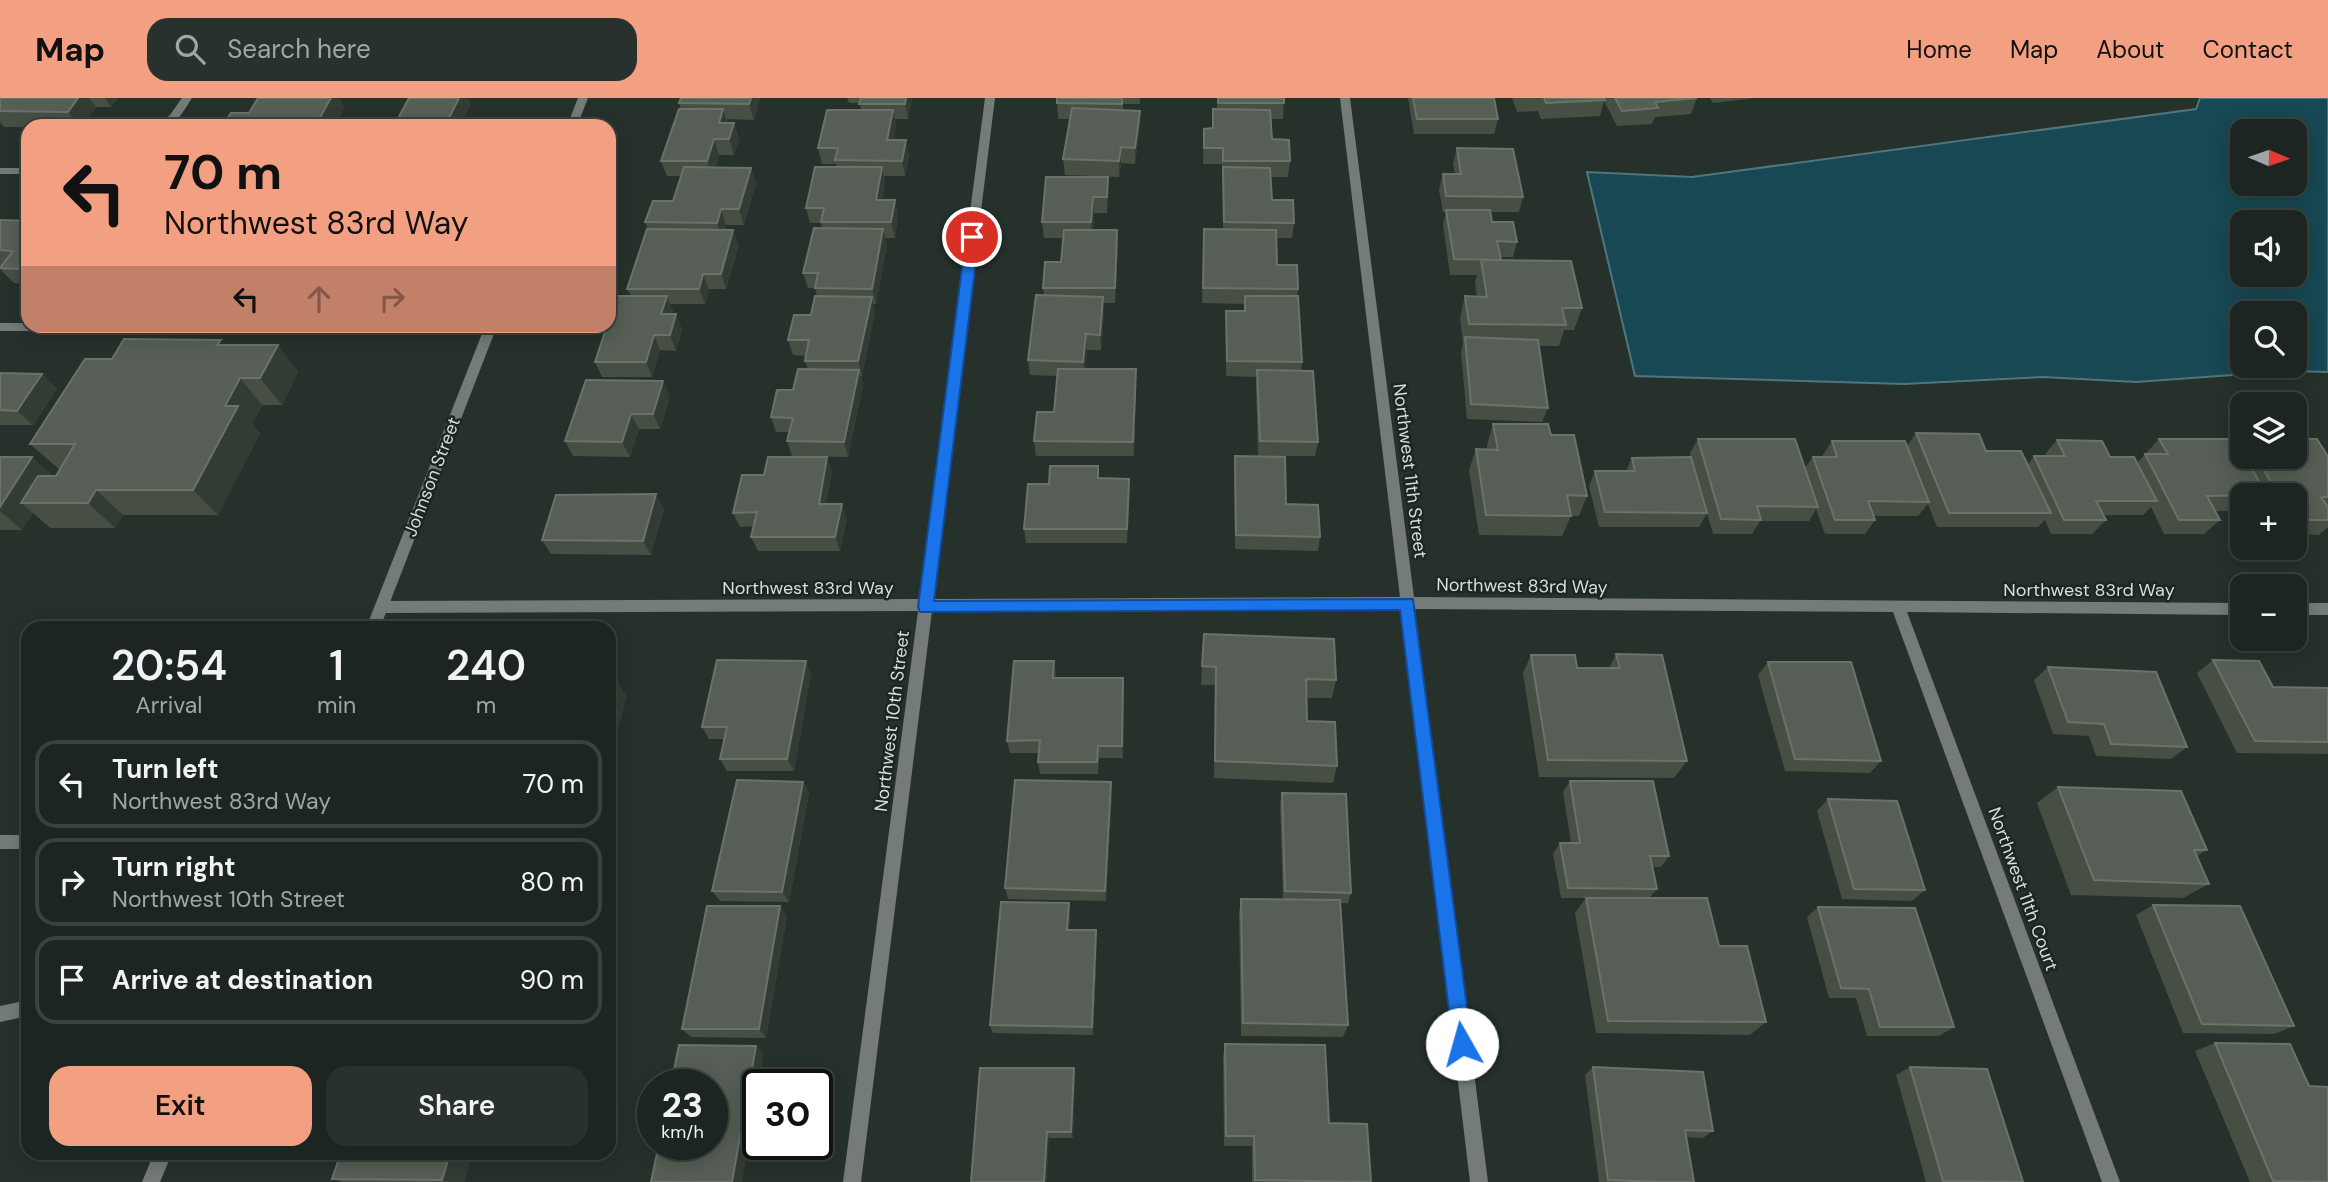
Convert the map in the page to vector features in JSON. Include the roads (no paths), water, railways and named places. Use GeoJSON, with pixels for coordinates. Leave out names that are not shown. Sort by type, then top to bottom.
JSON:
{"type":"FeatureCollection","features":[{"type":"Feature","properties":{"kind":"street"},"geometry":{"type":"LineString","coordinates":[[171,119],[187,98]]}},
{"type":"Feature","properties":{"kind":"street"},"geometry":{"type":"LineString","coordinates":[[575,119],[583,98]]}},
{"type":"Feature","properties":{"kind":"street","name":"Northwest 10th Street"},"geometry":{"type":"LineString","coordinates":[[852,1182],[990,98]]}},
{"type":"Feature","properties":{"kind":"street","name":"Northwest 11th Street"},"geometry":{"type":"LineString","coordinates":[[1345,98],[1479,1182]]}},
{"type":"Feature","properties":{"kind":"street"},"geometry":{"type":"LineString","coordinates":[[0,171],[21,171]]}},
{"type":"Feature","properties":{"kind":"street"},"geometry":{"type":"LineString","coordinates":[[0,327],[21,327]]}},
{"type":"Feature","properties":{"kind":"street","name":"Johnson Street"},"geometry":{"type":"LineString","coordinates":[[376,621],[487,333]]}},
{"type":"Feature","properties":{"kind":"street","name":"Northwest 83rd Way"},"geometry":{"type":"LineString","coordinates":[[382,607],[926,607],[1408,603],[1899,609],[2230,609]]}},
{"type":"Feature","properties":{"kind":"street","name":"Northwest 11th Court"},"geometry":{"type":"LineString","coordinates":[[1899,609],[2111,1182]]}},
{"type":"Feature","properties":{"kind":"street"},"geometry":{"type":"LineString","coordinates":[[2307,609],[2328,609]]}},
{"type":"Feature","properties":{"kind":"street"},"geometry":{"type":"LineString","coordinates":[[0,842],[21,842]]}},
{"type":"Feature","properties":{"kind":"street"},"geometry":{"type":"LineString","coordinates":[[0,1014],[21,1010]]}},
{"type":"Feature","properties":{"kind":"street"},"geometry":{"type":"LineString","coordinates":[[151,1182],[160,1160]]}},
{"type":"Feature","properties":{"kind":"water"},"geometry":{"type":"Polygon","coordinates":[[[2200,98],[2328,98],[2328,372],[2307,371],[2307,301],[2230,301],[2230,375],[2136,382],[2043,377],[1904,384],[1635,376],[1587,172],[1692,177],[2196,109],[2200,98]]]}}]}
